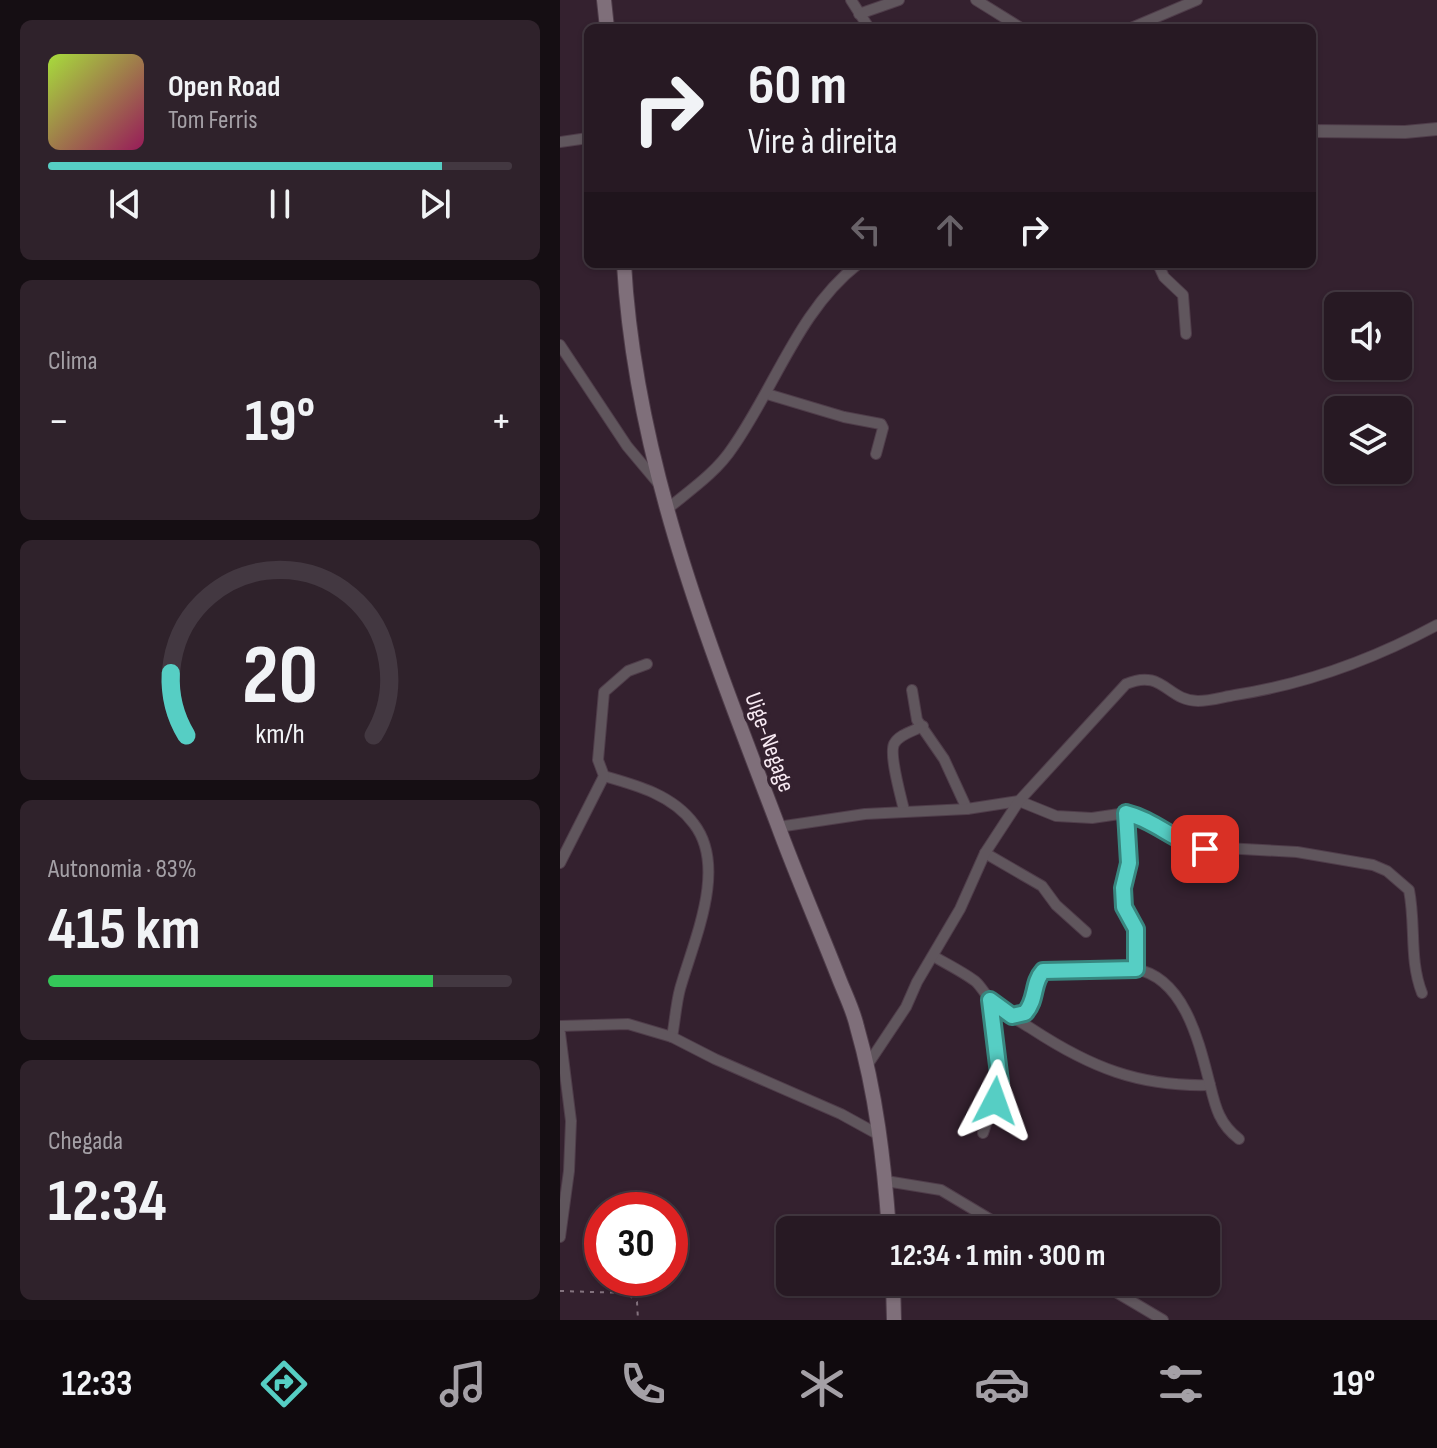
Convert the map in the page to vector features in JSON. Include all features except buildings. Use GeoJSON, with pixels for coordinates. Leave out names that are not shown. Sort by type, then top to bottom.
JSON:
{"type":"FeatureCollection","features":[{"type":"Feature","properties":{"kind":"main road"},"geometry":{"type":"LineString","coordinates":[[604,0],[607,24]]}},
{"type":"Feature","properties":{"kind":"main road","name":"Uige-Negage"},"geometry":{"type":"LineString","coordinates":[[624,268],[638,391],[658,483],[700,613],[778,827],[857,1025],[881,1136],[888,1216]]}},
{"type":"Feature","properties":{"kind":"main road"},"geometry":{"type":"LineString","coordinates":[[893,1296],[894,1320]]}},
{"type":"Feature","properties":{"kind":"street"},"geometry":{"type":"LineString","coordinates":[[851,0],[866,24]]}},
{"type":"Feature","properties":{"kind":"street"},"geometry":{"type":"LineString","coordinates":[[859,14],[899,0]]}},
{"type":"Feature","properties":{"kind":"street"},"geometry":{"type":"LineString","coordinates":[[976,0],[1015,24]]}},
{"type":"Feature","properties":{"kind":"street"},"geometry":{"type":"LineString","coordinates":[[1140,24],[1197,0]]}},
{"type":"Feature","properties":{"kind":"street"},"geometry":{"type":"LineString","coordinates":[[1316,131],[1405,132],[1437,129]]}},
{"type":"Feature","properties":{"kind":"street"},"geometry":{"type":"LineString","coordinates":[[560,142],[584,139]]}},
{"type":"Feature","properties":{"kind":"street"},"geometry":{"type":"LineString","coordinates":[[666,510],[721,463],[767,394],[815,309],[854,268]]}},
{"type":"Feature","properties":{"kind":"street"},"geometry":{"type":"LineString","coordinates":[[1160,268],[1164,277],[1183,295],[1186,334]]}},
{"type":"Feature","properties":{"kind":"street"},"geometry":{"type":"LineString","coordinates":[[560,345],[627,446],[658,483]]}},
{"type":"Feature","properties":{"kind":"street"},"geometry":{"type":"LineString","coordinates":[[767,394],[844,417],[881,424],[876,454]]}},
{"type":"Feature","properties":{"kind":"street"},"geometry":{"type":"LineString","coordinates":[[866,1067],[906,1007],[960,909],[985,853],[1019,801],[1126,684],[1147,678],[1159,682],[1182,698],[1197,701],[1250,693],[1364,660],[1437,625]]}},
{"type":"Feature","properties":{"kind":"street"},"geometry":{"type":"LineString","coordinates":[[560,863],[604,776],[598,760],[604,692],[628,671],[647,664]]}},
{"type":"Feature","properties":{"kind":"street"},"geometry":{"type":"LineString","coordinates":[[912,690],[914,713],[944,759],[967,809]]}},
{"type":"Feature","properties":{"kind":"street"},"geometry":{"type":"LineString","coordinates":[[904,810],[893,752],[895,742],[923,726]]}},
{"type":"Feature","properties":{"kind":"street"},"geometry":{"type":"LineString","coordinates":[[604,776],[640,786],[677,807],[693,822],[708,855],[704,911],[680,991],[672,1037]]}},
{"type":"Feature","properties":{"kind":"street"},"geometry":{"type":"LineString","coordinates":[[778,827],[904,810],[967,809],[1019,801],[1056,816],[1075,818],[1126,813],[1142,817],[1188,846],[1297,852],[1373,865],[1387,871],[1409,890],[1414,965],[1422,993]]}},
{"type":"Feature","properties":{"kind":"street"},"geometry":{"type":"LineString","coordinates":[[1126,813],[1129,863],[1123,888],[1124,907],[1136,929],[1136,969]]}},
{"type":"Feature","properties":{"kind":"street"},"geometry":{"type":"LineString","coordinates":[[985,853],[1042,886],[1056,905],[1086,932]]}},
{"type":"Feature","properties":{"kind":"street"},"geometry":{"type":"LineString","coordinates":[[933,956],[975,981],[990,1000],[1067,1052],[1139,1080],[1210,1085]]}},
{"type":"Feature","properties":{"kind":"street"},"geometry":{"type":"LineString","coordinates":[[1012,1016],[1025,1013],[1031,1007],[1038,977],[1043,971],[1136,969],[1162,982],[1179,1002],[1200,1049],[1221,1121],[1239,1139]]}},
{"type":"Feature","properties":{"kind":"street"},"geometry":{"type":"LineString","coordinates":[[983,1133],[1000,1082],[990,1000]]}},
{"type":"Feature","properties":{"kind":"street"},"geometry":{"type":"LineString","coordinates":[[560,1026],[628,1024],[672,1037],[727,1065],[841,1114],[881,1136]]}},
{"type":"Feature","properties":{"kind":"street"},"geometry":{"type":"LineString","coordinates":[[560,1033],[571,1121],[569,1171],[560,1237]]}},
{"type":"Feature","properties":{"kind":"street"},"geometry":{"type":"LineString","coordinates":[[886,1181],[941,1190],[985,1216]]}},
{"type":"Feature","properties":{"kind":"street"},"geometry":{"type":"LineString","coordinates":[[1122,1296],[1160,1319]]}},
{"type":"Feature","properties":{"kind":"path"},"geometry":{"type":"LineString","coordinates":[[560,1291],[627,1293],[637,1302],[638,1320]]}},
{"type":"Feature","properties":{"kind":"route"},"geometry":{"type":"LineString","coordinates":[[995,1101],[1000,1082],[990,1000],[1012,1016],[1025,1013],[1031,1007],[1038,977],[1043,971],[1136,969],[1136,929],[1124,907],[1123,888],[1129,863],[1126,813],[1142,817],[1188,846],[1205,849]]}}]}
